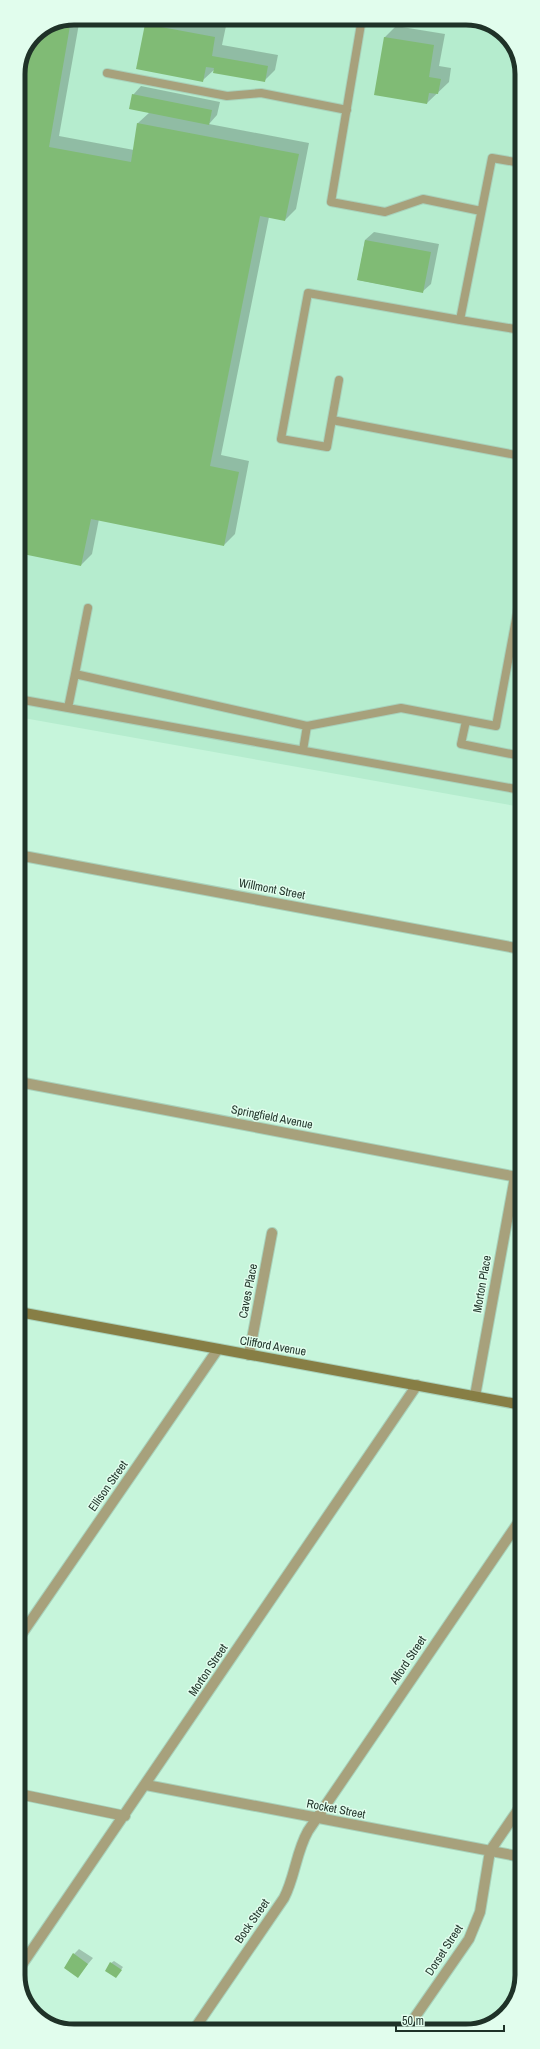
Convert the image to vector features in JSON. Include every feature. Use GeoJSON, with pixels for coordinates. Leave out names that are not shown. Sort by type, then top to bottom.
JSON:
{"type":"FeatureCollection","features":[{"type":"Feature","properties":{"kind":"main road","name":"Clifford Avenue"},"geometry":{"type":"LineString","coordinates":[[25,1313],[515,1404]]}},
{"type":"Feature","properties":{"kind":"street","name":"Willmont Street"},"geometry":{"type":"LineString","coordinates":[[25,856],[515,948]]}},
{"type":"Feature","properties":{"kind":"street","name":"Springfield Avenue"},"geometry":{"type":"LineString","coordinates":[[25,1083],[515,1176]]}},
{"type":"Feature","properties":{"kind":"street","name":"Morton Place"},"geometry":{"type":"LineString","coordinates":[[475,1396],[515,1192]]}},
{"type":"Feature","properties":{"kind":"street","name":"Caves Place"},"geometry":{"type":"LineString","coordinates":[[249,1355],[272,1233]]}},
{"type":"Feature","properties":{"kind":"street","name":"Ellison Street"},"geometry":{"type":"LineString","coordinates":[[25,1629],[218,1349]]}},
{"type":"Feature","properties":{"kind":"street","name":"Morton Street"},"geometry":{"type":"LineString","coordinates":[[25,1960],[125,1816],[417,1385]]}},
{"type":"Feature","properties":{"kind":"street","name":"Alford Street"},"geometry":{"type":"LineString","coordinates":[[316,1818],[515,1527]]}},
{"type":"Feature","properties":{"kind":"street","name":"Rocket Street"},"geometry":{"type":"LineString","coordinates":[[146,1785],[515,1856]]}},
{"type":"Feature","properties":{"kind":"street"},"geometry":{"type":"LineString","coordinates":[[25,1795],[125,1816]]}},
{"type":"Feature","properties":{"kind":"street"},"geometry":{"type":"LineString","coordinates":[[490,1851],[515,1814]]}},
{"type":"Feature","properties":{"kind":"street","name":"Bock Street"},"geometry":{"type":"LineString","coordinates":[[198,2024],[284,1898],[292,1882],[302,1841],[316,1818]]}},
{"type":"Feature","properties":{"kind":"street","name":"Dorset Street"},"geometry":{"type":"LineString","coordinates":[[410,2024],[469,1939],[477,1922],[490,1851]]}},
{"type":"Feature","properties":{"kind":"lane"},"geometry":{"type":"LineString","coordinates":[[361,25],[331,202],[385,212],[423,199],[481,211]]}},
{"type":"Feature","properties":{"kind":"lane"},"geometry":{"type":"LineString","coordinates":[[106,73],[227,96],[262,93],[347,110]]}},
{"type":"Feature","properties":{"kind":"lane"},"geometry":{"type":"LineString","coordinates":[[460,320],[492,158],[515,162]]}},
{"type":"Feature","properties":{"kind":"lane"},"geometry":{"type":"LineString","coordinates":[[339,380],[327,447],[281,439],[308,293],[515,329]]}},
{"type":"Feature","properties":{"kind":"lane"},"geometry":{"type":"LineString","coordinates":[[332,420],[515,455]]}},
{"type":"Feature","properties":{"kind":"lane"},"geometry":{"type":"LineString","coordinates":[[68,708],[88,608]]}},
{"type":"Feature","properties":{"kind":"lane"},"geometry":{"type":"LineString","coordinates":[[75,674],[307,726],[401,708],[496,726],[515,624]]}},
{"type":"Feature","properties":{"kind":"lane"},"geometry":{"type":"LineString","coordinates":[[25,700],[515,789]]}},
{"type":"Feature","properties":{"kind":"lane"},"geometry":{"type":"LineString","coordinates":[[466,721],[461,744],[515,755]]}},
{"type":"Feature","properties":{"kind":"lane"},"geometry":{"type":"LineString","coordinates":[[304,750],[307,726]]}},
{"type":"Feature","properties":{"kind":"shaded area"},"geometry":{"type":"Polygon","coordinates":[[[74,25],[469,25],[485,29],[498,37],[508,50],[514,64],[515,74],[515,806],[25,718],[25,74],[26,64],[33,47],[39,39],[47,33],[64,26],[74,25]]]}},
{"type":"Feature","properties":{"kind":"building"},"geometry":{"type":"Polygon","coordinates":[[[70,25],[49,147],[131,162],[137,123],[299,154],[285,221],[260,216],[210,466],[239,472],[224,546],[91,519],[81,566],[25,554],[25,74],[29,55],[39,39],[55,29],[70,25]]]}},
{"type":"Feature","properties":{"kind":"building"},"geometry":{"type":"Polygon","coordinates":[[[145,25],[215,37],[212,56],[268,66],[265,82],[213,73],[214,68],[206,67],[203,82],[136,69],[145,25]]]}},
{"type":"Feature","properties":{"kind":"building"},"geometry":{"type":"Polygon","coordinates":[[[384,37],[434,45],[429,77],[441,79],[438,94],[429,93],[427,104],[374,95],[384,37]]]}},
{"type":"Feature","properties":{"kind":"building"},"geometry":{"type":"Polygon","coordinates":[[[132,94],[212,110],[209,125],[129,109],[132,94]]]}},
{"type":"Feature","properties":{"kind":"building"},"geometry":{"type":"Polygon","coordinates":[[[365,240],[431,252],[423,293],[357,280],[365,240]]]}},
{"type":"Feature","properties":{"kind":"building"},"geometry":{"type":"Polygon","coordinates":[[[73,1953],[88,1964],[78,1978],[64,1968],[73,1953]]]}},
{"type":"Feature","properties":{"kind":"building"},"geometry":{"type":"Polygon","coordinates":[[[110,1962],[122,1970],[116,1978],[105,1971],[110,1962]]]}}]}
